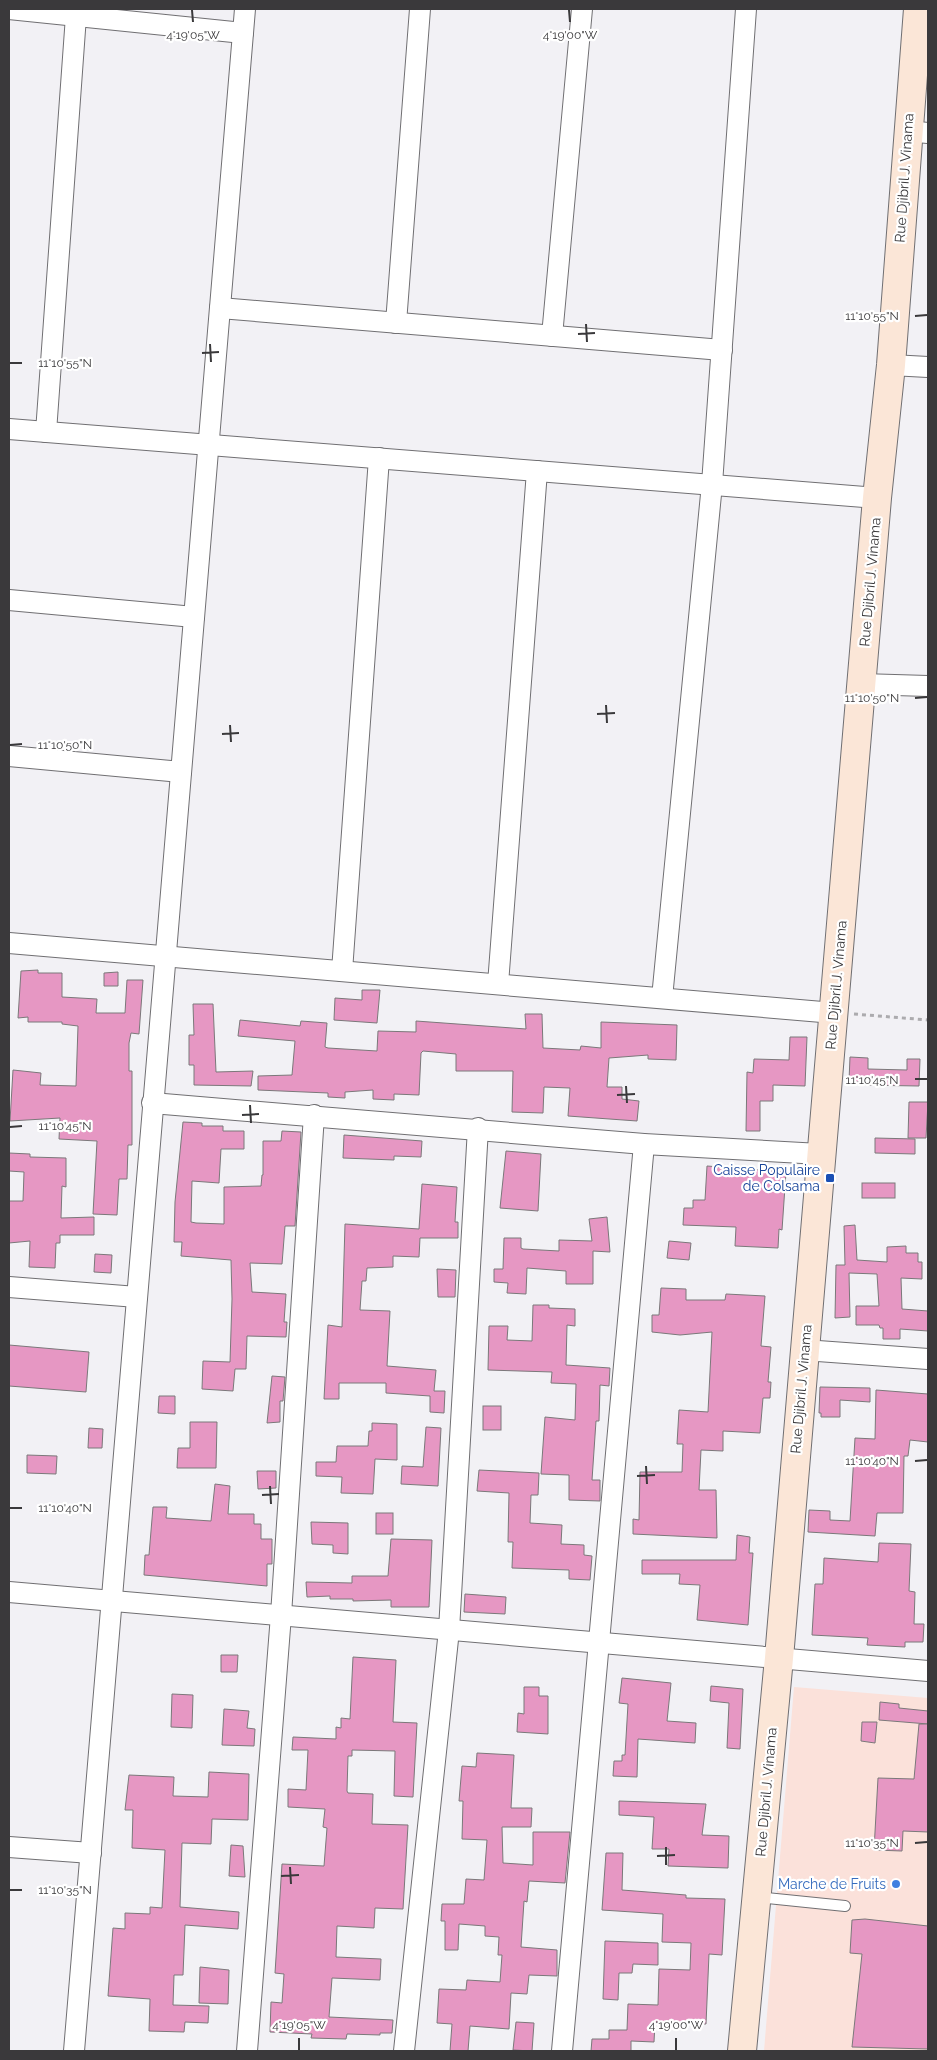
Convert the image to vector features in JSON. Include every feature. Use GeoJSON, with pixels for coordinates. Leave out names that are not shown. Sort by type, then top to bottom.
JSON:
{"type":"FeatureCollection","features":[{"type":"Feature","properties":{"kind":"street"},"geometry":{"type":"LineString","coordinates":[[9,9],[243,33]]}},
{"type":"Feature","properties":{"kind":"street"},"geometry":{"type":"LineString","coordinates":[[74,2051],[245,9]]}},
{"type":"Feature","properties":{"kind":"street"},"geometry":{"type":"LineString","coordinates":[[396,323],[420,9]]}},
{"type":"Feature","properties":{"kind":"street"},"geometry":{"type":"LineString","coordinates":[[552,336],[582,9]]}},
{"type":"Feature","properties":{"kind":"street"},"geometry":{"type":"LineString","coordinates":[[662,998],[712,484],[746,9]]}},
{"type":"Feature","properties":{"kind":"street","name":"Rue Djibril J. Vinama"},"geometry":{"type":"LineString","coordinates":[[742,2051],[779,1658],[820,1154],[834,1013],[877,498],[918,132],[918,9]]}},
{"type":"Feature","properties":{"kind":"street"},"geometry":{"type":"LineString","coordinates":[[46,432],[76,16]]}},
{"type":"Feature","properties":{"kind":"street"},"geometry":{"type":"LineString","coordinates":[[220,308],[722,350]]}},
{"type":"Feature","properties":{"kind":"street"},"geometry":{"type":"LineString","coordinates":[[891,365],[928,367]]}},
{"type":"Feature","properties":{"kind":"street"},"geometry":{"type":"LineString","coordinates":[[9,429],[877,498]]}},
{"type":"Feature","properties":{"kind":"street"},"geometry":{"type":"LineString","coordinates":[[342,971],[379,458]]}},
{"type":"Feature","properties":{"kind":"street"},"geometry":{"type":"LineString","coordinates":[[498,984],[537,471]]}},
{"type":"Feature","properties":{"kind":"street"},"geometry":{"type":"LineString","coordinates":[[9,600],[194,617]]}},
{"type":"Feature","properties":{"kind":"street"},"geometry":{"type":"LineString","coordinates":[[861,684],[928,686]]}},
{"type":"Feature","properties":{"kind":"street"},"geometry":{"type":"LineString","coordinates":[[9,756],[181,772]]}},
{"type":"Feature","properties":{"kind":"street"},"geometry":{"type":"LineString","coordinates":[[9,943],[834,1013]]}},
{"type":"Feature","properties":{"kind":"street"},"geometry":{"type":"LineString","coordinates":[[152,1103],[478,1128],[644,1144],[820,1154]]}},
{"type":"Feature","properties":{"kind":"street"},"geometry":{"type":"LineString","coordinates":[[247,2051],[281,1615],[314,1115]]}},
{"type":"Feature","properties":{"kind":"street"},"geometry":{"type":"LineString","coordinates":[[404,2051],[450,1630],[478,1128]]}},
{"type":"Feature","properties":{"kind":"street"},"geometry":{"type":"LineString","coordinates":[[562,2051],[644,1144]]}},
{"type":"Feature","properties":{"kind":"street"},"geometry":{"type":"LineString","coordinates":[[9,1287],[137,1297]]}},
{"type":"Feature","properties":{"kind":"street"},"geometry":{"type":"LineString","coordinates":[[804,1350],[928,1359]]}},
{"type":"Feature","properties":{"kind":"street"},"geometry":{"type":"LineString","coordinates":[[9,1592],[928,1671]]}},
{"type":"Feature","properties":{"kind":"street"},"geometry":{"type":"LineString","coordinates":[[9,1847],[90,1854]]}},
{"type":"Feature","properties":{"kind":"lane"},"geometry":{"type":"LineString","coordinates":[[757,1897],[845,1906]]}},
{"type":"Feature","properties":{"kind":"path"},"geometry":{"type":"LineString","coordinates":[[834,1013],[928,1020]]}},
{"type":"Feature","properties":{"kind":"shaded area"},"geometry":{"type":"Polygon","coordinates":[[[794,1687],[928,1698],[928,2051],[764,2051],[794,1687]]]}},
{"type":"Feature","properties":{"kind":"building"},"geometry":{"type":"Polygon","coordinates":[[[38,970],[38,973],[62,973],[62,997],[97,999],[96,1013],[125,1013],[127,980],[143,980],[139,1034],[131,1033],[129,1043],[129,1071],[132,1071],[132,1145],[128,1145],[127,1179],[119,1179],[117,1215],[93,1214],[97,1141],[59,1139],[60,1118],[10,1121],[13,1070],[41,1073],[40,1085],[76,1086],[78,1026],[62,1024],[62,1022],[28,1022],[28,1017],[18,1018],[21,971],[38,970]]]}},
{"type":"Feature","properties":{"kind":"building"},"geometry":{"type":"Polygon","coordinates":[[[118,972],[118,986],[104,986],[104,973],[118,972]]]}},
{"type":"Feature","properties":{"kind":"building"},"geometry":{"type":"Polygon","coordinates":[[[362,990],[380,990],[377,1023],[334,1020],[335,998],[362,1000],[362,990]]]}},
{"type":"Feature","properties":{"kind":"building"},"geometry":{"type":"Polygon","coordinates":[[[193,1004],[213,1004],[216,1072],[253,1071],[251,1086],[194,1085],[194,1065],[189,1065],[189,1035],[194,1035],[193,1004]]]}},
{"type":"Feature","properties":{"kind":"building"},"geometry":{"type":"Polygon","coordinates":[[[525,1014],[542,1014],[543,1048],[580,1050],[581,1046],[601,1048],[601,1022],[677,1025],[676,1060],[648,1059],[648,1055],[609,1058],[607,1087],[622,1087],[622,1099],[639,1101],[637,1121],[568,1116],[570,1088],[544,1087],[543,1113],[512,1112],[513,1071],[456,1071],[456,1054],[423,1051],[421,1053],[419,1095],[394,1094],[394,1100],[373,1099],[373,1090],[345,1092],[345,1098],[328,1097],[328,1093],[258,1090],[258,1076],[292,1075],[295,1041],[238,1036],[240,1020],[300,1026],[301,1021],[327,1023],[325,1047],[377,1051],[378,1031],[416,1032],[416,1021],[526,1029],[525,1014]]]}},
{"type":"Feature","properties":{"kind":"building"},"geometry":{"type":"Polygon","coordinates":[[[790,1037],[807,1037],[805,1086],[773,1085],[773,1101],[760,1101],[760,1131],[746,1131],[747,1072],[753,1073],[754,1059],[789,1060],[790,1037]]]}},
{"type":"Feature","properties":{"kind":"building"},"geometry":{"type":"Polygon","coordinates":[[[850,1057],[868,1058],[868,1069],[907,1070],[907,1059],[920,1059],[919,1086],[859,1085],[859,1082],[849,1081],[850,1057]]]}},
{"type":"Feature","properties":{"kind":"building"},"geometry":{"type":"Polygon","coordinates":[[[909,1102],[928,1102],[926,1138],[908,1138],[909,1102]]]}},
{"type":"Feature","properties":{"kind":"building"},"geometry":{"type":"Polygon","coordinates":[[[183,1122],[202,1123],[202,1126],[223,1126],[223,1131],[244,1131],[244,1149],[221,1149],[219,1183],[192,1181],[191,1222],[196,1223],[224,1224],[224,1187],[261,1186],[263,1175],[263,1141],[281,1141],[282,1131],[301,1132],[295,1226],[285,1226],[282,1264],[250,1263],[252,1292],[286,1294],[284,1322],[287,1322],[286,1337],[247,1336],[246,1369],[235,1369],[233,1391],[202,1389],[203,1361],[230,1362],[231,1260],[181,1256],[182,1242],[174,1242],[175,1202],[183,1122]]]}},
{"type":"Feature","properties":{"kind":"building"},"geometry":{"type":"Polygon","coordinates":[[[344,1135],[422,1141],[421,1157],[394,1156],[394,1160],[343,1158],[344,1135]]]}},
{"type":"Feature","properties":{"kind":"building"},"geometry":{"type":"Polygon","coordinates":[[[875,1138],[915,1139],[915,1154],[875,1153],[875,1138]]]}},
{"type":"Feature","properties":{"kind":"building"},"geometry":{"type":"Polygon","coordinates":[[[506,1151],[541,1154],[538,1211],[500,1208],[506,1151]]]}},
{"type":"Feature","properties":{"kind":"building"},"geometry":{"type":"Polygon","coordinates":[[[9,1153],[30,1154],[30,1157],[66,1158],[66,1187],[62,1186],[61,1218],[94,1217],[94,1235],[60,1235],[60,1243],[56,1243],[55,1268],[29,1267],[30,1241],[9,1243],[9,1201],[23,1201],[24,1172],[9,1171],[9,1153]]]}},
{"type":"Feature","properties":{"kind":"building"},"geometry":{"type":"Polygon","coordinates":[[[707,1166],[786,1172],[782,1230],[779,1229],[778,1248],[735,1246],[736,1227],[683,1225],[684,1208],[693,1208],[693,1200],[705,1200],[707,1166]]]}},
{"type":"Feature","properties":{"kind":"building"},"geometry":{"type":"Polygon","coordinates":[[[862,1183],[895,1183],[895,1198],[862,1198],[862,1183]]]}},
{"type":"Feature","properties":{"kind":"building"},"geometry":{"type":"Polygon","coordinates":[[[422,1184],[457,1187],[455,1222],[458,1222],[458,1238],[420,1238],[419,1257],[393,1256],[393,1267],[367,1268],[366,1281],[362,1281],[360,1310],[390,1311],[387,1366],[436,1370],[434,1391],[445,1391],[444,1413],[430,1412],[430,1396],[386,1393],[386,1383],[339,1383],[339,1399],[324,1399],[328,1325],[342,1327],[345,1224],[419,1229],[422,1184]]]}},
{"type":"Feature","properties":{"kind":"building"},"geometry":{"type":"Polygon","coordinates":[[[607,1217],[610,1252],[593,1251],[593,1284],[566,1284],[566,1271],[527,1268],[526,1294],[507,1293],[508,1283],[494,1282],[494,1269],[503,1269],[504,1238],[521,1238],[521,1248],[523,1249],[559,1251],[559,1240],[592,1241],[589,1219],[607,1217]]]}},
{"type":"Feature","properties":{"kind":"building"},"geometry":{"type":"Polygon","coordinates":[[[855,1225],[857,1260],[887,1262],[887,1247],[906,1246],[906,1253],[918,1253],[918,1262],[922,1262],[922,1279],[901,1278],[902,1309],[928,1311],[928,1331],[900,1329],[900,1339],[883,1339],[883,1328],[880,1328],[879,1325],[856,1325],[856,1306],[879,1306],[877,1274],[849,1273],[850,1317],[835,1318],[836,1265],[845,1265],[844,1226],[855,1225]]]}},
{"type":"Feature","properties":{"kind":"building"},"geometry":{"type":"Polygon","coordinates":[[[669,1241],[691,1243],[689,1260],[667,1258],[669,1241]]]}},
{"type":"Feature","properties":{"kind":"building"},"geometry":{"type":"Polygon","coordinates":[[[95,1254],[112,1255],[111,1273],[94,1272],[95,1254]]]}},
{"type":"Feature","properties":{"kind":"building"},"geometry":{"type":"Polygon","coordinates":[[[437,1269],[456,1270],[455,1297],[438,1297],[437,1269]]]}},
{"type":"Feature","properties":{"kind":"building"},"geometry":{"type":"Polygon","coordinates":[[[661,1288],[686,1289],[686,1300],[725,1300],[726,1294],[765,1296],[761,1346],[771,1347],[768,1382],[771,1382],[770,1398],[763,1398],[760,1433],[723,1431],[723,1451],[701,1450],[699,1490],[716,1490],[717,1538],[633,1534],[633,1519],[639,1520],[640,1472],[682,1472],[683,1444],[677,1444],[679,1410],[708,1412],[712,1332],[680,1335],[652,1332],[652,1315],[659,1315],[661,1288]]]}},
{"type":"Feature","properties":{"kind":"building"},"geometry":{"type":"Polygon","coordinates":[[[533,1305],[549,1305],[549,1308],[575,1309],[575,1326],[567,1325],[566,1365],[610,1368],[609,1386],[600,1385],[599,1421],[596,1421],[592,1480],[600,1480],[600,1501],[569,1500],[569,1475],[541,1474],[545,1417],[575,1420],[576,1384],[551,1383],[552,1372],[488,1370],[489,1326],[508,1326],[507,1340],[532,1341],[533,1305]]]}},
{"type":"Feature","properties":{"kind":"building"},"geometry":{"type":"Polygon","coordinates":[[[9,1345],[89,1352],[86,1392],[9,1386],[9,1345]]]}},
{"type":"Feature","properties":{"kind":"building"},"geometry":{"type":"Polygon","coordinates":[[[272,1376],[285,1377],[283,1401],[280,1401],[280,1422],[267,1423],[272,1376]]]}},
{"type":"Feature","properties":{"kind":"building"},"geometry":{"type":"Polygon","coordinates":[[[820,1387],[870,1388],[870,1402],[840,1400],[840,1417],[821,1417],[821,1413],[819,1413],[820,1387]]]}},
{"type":"Feature","properties":{"kind":"building"},"geometry":{"type":"Polygon","coordinates":[[[876,1390],[928,1394],[928,1442],[910,1440],[908,1456],[904,1456],[903,1513],[877,1513],[875,1536],[808,1532],[809,1510],[830,1511],[830,1520],[850,1521],[855,1438],[875,1439],[876,1390]]]}},
{"type":"Feature","properties":{"kind":"building"},"geometry":{"type":"Polygon","coordinates":[[[159,1396],[175,1396],[175,1414],[158,1413],[159,1396]]]}},
{"type":"Feature","properties":{"kind":"building"},"geometry":{"type":"Polygon","coordinates":[[[483,1406],[501,1406],[501,1430],[483,1430],[483,1406]]]}},
{"type":"Feature","properties":{"kind":"building"},"geometry":{"type":"Polygon","coordinates":[[[190,1422],[217,1422],[216,1468],[177,1468],[178,1448],[190,1448],[190,1422]]]}},
{"type":"Feature","properties":{"kind":"building"},"geometry":{"type":"Polygon","coordinates":[[[372,1423],[397,1424],[397,1460],[375,1459],[373,1494],[341,1493],[342,1477],[316,1476],[316,1462],[336,1462],[337,1446],[368,1446],[369,1431],[372,1431],[372,1423]]]}},
{"type":"Feature","properties":{"kind":"building"},"geometry":{"type":"Polygon","coordinates":[[[426,1427],[441,1428],[438,1486],[401,1484],[402,1466],[423,1467],[426,1427]]]}},
{"type":"Feature","properties":{"kind":"building"},"geometry":{"type":"Polygon","coordinates":[[[89,1428],[103,1429],[102,1448],[88,1448],[89,1428]]]}},
{"type":"Feature","properties":{"kind":"building"},"geometry":{"type":"Polygon","coordinates":[[[27,1455],[57,1456],[56,1474],[27,1473],[27,1455]]]}},
{"type":"Feature","properties":{"kind":"building"},"geometry":{"type":"Polygon","coordinates":[[[479,1470],[539,1473],[538,1495],[531,1495],[530,1523],[562,1525],[561,1544],[584,1545],[584,1555],[592,1556],[590,1580],[569,1579],[569,1570],[512,1568],[513,1542],[508,1542],[509,1493],[477,1491],[479,1470]]]}},
{"type":"Feature","properties":{"kind":"building"},"geometry":{"type":"Polygon","coordinates":[[[257,1471],[276,1471],[276,1488],[258,1489],[257,1471]]]}},
{"type":"Feature","properties":{"kind":"building"},"geometry":{"type":"Polygon","coordinates":[[[215,1484],[230,1486],[228,1514],[254,1514],[254,1524],[261,1524],[261,1539],[272,1539],[272,1564],[267,1564],[267,1586],[144,1575],[145,1555],[149,1555],[153,1507],[167,1507],[166,1518],[211,1521],[215,1484]]]}},
{"type":"Feature","properties":{"kind":"building"},"geometry":{"type":"Polygon","coordinates":[[[376,1513],[393,1513],[393,1534],[376,1534],[376,1513]]]}},
{"type":"Feature","properties":{"kind":"building"},"geometry":{"type":"Polygon","coordinates":[[[311,1522],[348,1523],[348,1554],[333,1553],[333,1545],[312,1544],[311,1522]]]}},
{"type":"Feature","properties":{"kind":"building"},"geometry":{"type":"Polygon","coordinates":[[[737,1535],[750,1537],[749,1553],[753,1553],[748,1625],[697,1620],[700,1585],[679,1584],[680,1574],[642,1574],[642,1560],[736,1560],[737,1535]]]}},
{"type":"Feature","properties":{"kind":"building"},"geometry":{"type":"Polygon","coordinates":[[[391,1539],[432,1540],[429,1607],[391,1607],[391,1600],[353,1601],[353,1599],[330,1599],[330,1596],[307,1597],[306,1582],[352,1583],[352,1576],[388,1576],[391,1539]]]}},
{"type":"Feature","properties":{"kind":"building"},"geometry":{"type":"Polygon","coordinates":[[[879,1543],[911,1544],[909,1591],[915,1592],[914,1624],[924,1624],[923,1642],[905,1642],[905,1647],[867,1645],[868,1638],[812,1635],[815,1584],[823,1584],[824,1558],[878,1562],[879,1543]]]}},
{"type":"Feature","properties":{"kind":"building"},"geometry":{"type":"Polygon","coordinates":[[[465,1594],[506,1597],[505,1614],[464,1612],[465,1594]]]}},
{"type":"Feature","properties":{"kind":"building"},"geometry":{"type":"Polygon","coordinates":[[[221,1655],[238,1655],[237,1672],[221,1672],[221,1655]]]}},
{"type":"Feature","properties":{"kind":"building"},"geometry":{"type":"Polygon","coordinates":[[[353,1657],[396,1660],[393,1722],[417,1723],[413,1797],[394,1796],[395,1751],[352,1750],[352,1756],[348,1756],[348,1793],[373,1794],[372,1824],[408,1825],[403,1909],[375,1908],[374,1928],[337,1926],[336,1957],[381,1959],[380,1980],[332,1978],[329,2017],[393,2020],[392,2033],[380,2033],[380,2035],[347,2034],[346,2039],[311,2038],[312,2034],[270,2032],[271,2002],[282,2003],[284,1974],[275,1973],[282,1864],[324,1866],[327,1828],[323,1827],[325,1809],[288,1807],[288,1789],[306,1790],[308,1750],[292,1750],[293,1737],[336,1739],[336,1727],[341,1728],[341,1718],[350,1719],[353,1657]]]}},
{"type":"Feature","properties":{"kind":"building"},"geometry":{"type":"Polygon","coordinates":[[[622,1678],[671,1683],[667,1721],[696,1723],[695,1743],[638,1739],[637,1777],[613,1776],[614,1761],[622,1761],[622,1755],[625,1755],[628,1704],[619,1703],[622,1678]]]}},
{"type":"Feature","properties":{"kind":"building"},"geometry":{"type":"Polygon","coordinates":[[[711,1686],[743,1689],[740,1749],[727,1748],[729,1703],[710,1701],[711,1686]]]}},
{"type":"Feature","properties":{"kind":"building"},"geometry":{"type":"Polygon","coordinates":[[[524,1687],[539,1687],[539,1696],[548,1696],[548,1734],[517,1732],[518,1713],[524,1714],[524,1687]]]}},
{"type":"Feature","properties":{"kind":"building"},"geometry":{"type":"Polygon","coordinates":[[[172,1694],[193,1695],[192,1728],[171,1727],[172,1694]]]}},
{"type":"Feature","properties":{"kind":"building"},"geometry":{"type":"Polygon","coordinates":[[[880,1702],[899,1704],[899,1708],[928,1711],[928,1724],[879,1720],[880,1702]]]}},
{"type":"Feature","properties":{"kind":"building"},"geometry":{"type":"Polygon","coordinates":[[[224,1709],[249,1711],[247,1728],[255,1729],[254,1746],[222,1745],[224,1709]]]}},
{"type":"Feature","properties":{"kind":"building"},"geometry":{"type":"Polygon","coordinates":[[[862,1722],[877,1722],[875,1743],[861,1741],[862,1722]]]}},
{"type":"Feature","properties":{"kind":"building"},"geometry":{"type":"Polygon","coordinates":[[[919,1724],[928,1724],[928,1832],[903,1831],[902,1851],[874,1850],[878,1778],[914,1779],[919,1724]]]}},
{"type":"Feature","properties":{"kind":"building"},"geometry":{"type":"Polygon","coordinates":[[[477,1753],[514,1755],[511,1808],[532,1808],[531,1827],[502,1827],[503,1863],[533,1865],[533,1832],[570,1832],[565,1883],[529,1881],[527,1902],[524,1901],[521,1947],[557,1950],[557,1976],[529,1975],[527,1994],[511,1993],[509,2029],[470,2026],[468,2051],[450,2051],[452,2024],[437,2023],[439,1989],[466,1990],[467,1980],[500,1982],[502,1955],[498,1955],[499,1937],[485,1936],[485,1926],[459,1924],[458,1950],[445,1950],[445,1921],[441,1921],[442,1904],[464,1904],[466,1879],[484,1880],[487,1840],[462,1839],[463,1801],[459,1801],[462,1766],[476,1767],[477,1753]]]}},
{"type":"Feature","properties":{"kind":"building"},"geometry":{"type":"Polygon","coordinates":[[[209,1772],[249,1774],[248,1820],[212,1819],[211,1844],[182,1843],[180,1907],[239,1912],[238,1929],[185,1925],[183,1975],[174,1975],[173,2005],[209,2006],[208,2023],[185,2022],[184,2032],[149,2031],[150,1999],[108,1996],[113,1928],[125,1929],[125,1913],[150,1914],[150,1907],[162,1908],[165,1850],[132,1848],[133,1810],[125,1810],[129,1775],[174,1777],[173,1796],[208,1797],[209,1772]]]}},
{"type":"Feature","properties":{"kind":"building"},"geometry":{"type":"Polygon","coordinates":[[[619,1801],[706,1804],[702,1835],[729,1836],[728,1868],[668,1866],[669,1849],[652,1849],[654,1817],[619,1815],[619,1801]]]}},
{"type":"Feature","properties":{"kind":"building"},"geometry":{"type":"Polygon","coordinates":[[[231,1845],[243,1846],[245,1877],[229,1876],[231,1845]]]}},
{"type":"Feature","properties":{"kind":"building"},"geometry":{"type":"Polygon","coordinates":[[[606,1853],[623,1853],[622,1890],[686,1895],[686,1898],[725,1899],[722,1955],[709,1954],[706,2024],[655,2023],[654,2042],[631,2041],[631,2051],[591,2051],[592,2039],[609,2039],[609,2030],[627,2030],[628,2004],[658,2005],[659,1969],[690,1970],[691,1943],[662,1942],[663,1914],[602,1910],[606,1853]]]}},
{"type":"Feature","properties":{"kind":"building"},"geometry":{"type":"Polygon","coordinates":[[[865,1919],[928,1926],[928,2049],[852,2047],[862,1954],[850,1953],[852,1920],[865,1919]]]}},
{"type":"Feature","properties":{"kind":"building"},"geometry":{"type":"Polygon","coordinates":[[[605,1941],[658,1943],[658,1965],[633,1964],[632,1973],[619,1973],[618,2000],[603,1999],[605,1941]]]}},
{"type":"Feature","properties":{"kind":"building"},"geometry":{"type":"Polygon","coordinates":[[[200,1967],[229,1970],[228,2004],[199,2003],[200,1967]]]}},
{"type":"Feature","properties":{"kind":"building"},"geometry":{"type":"Polygon","coordinates":[[[516,2022],[534,2023],[532,2051],[513,2050],[516,2022]]]}},
{"type":"Feature","properties":{"kind":"place","name":"Caisse Populaire de Colsama"},"geometry":{"type":"Point","coordinates":[830,1178]}},
{"type":"Feature","properties":{"kind":"place","name":"Marche de Fruits"},"geometry":{"type":"Point","coordinates":[896,1884]}}]}
